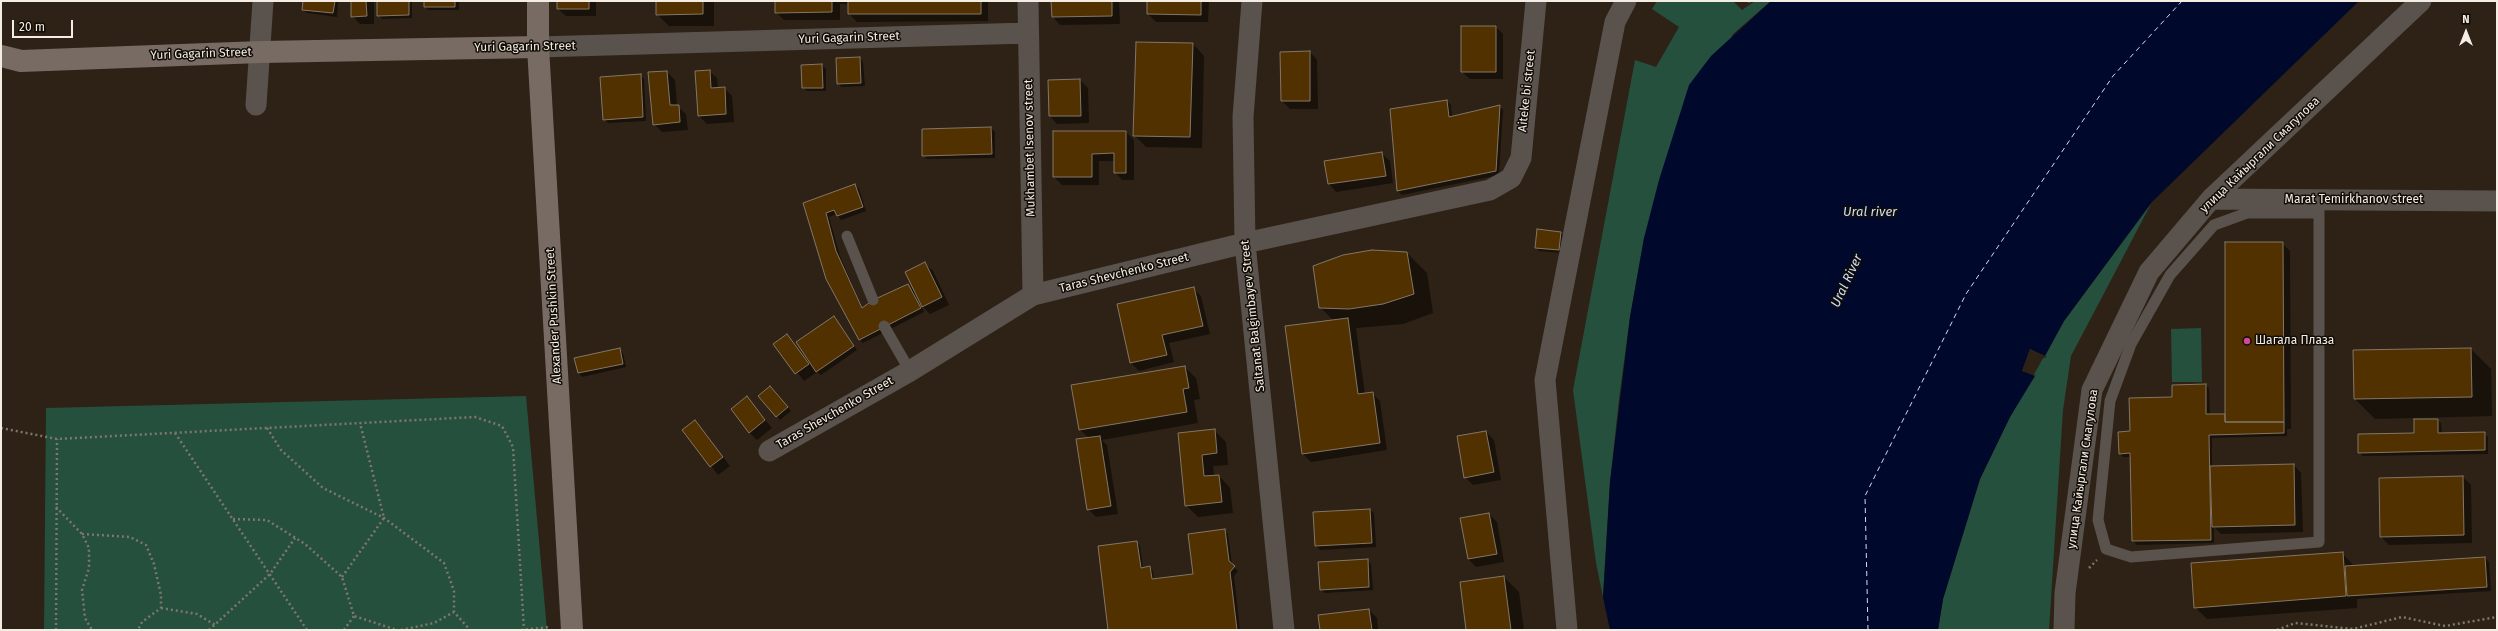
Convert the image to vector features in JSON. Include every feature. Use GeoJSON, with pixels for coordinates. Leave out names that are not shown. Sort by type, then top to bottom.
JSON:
{"type":"FeatureCollection","features":[{"type":"Feature","properties":{"kind":"street"},"geometry":{"type":"LineString","coordinates":[[256,105],[261,52],[263,1]]}},
{"type":"Feature","properties":{"kind":"street","name":"Alexander Pushkin Street"},"geometry":{"type":"LineString","coordinates":[[538,1],[538,47],[572,627]]}},
{"type":"Feature","properties":{"kind":"street","name":"Mukhambet Isenov street"},"geometry":{"type":"LineString","coordinates":[[1028,1],[1033,294]]}},
{"type":"Feature","properties":{"kind":"street","name":"Saltanat Balgimbayev Street"},"geometry":{"type":"LineString","coordinates":[[1252,1],[1243,117],[1245,243],[1284,630]]}},
{"type":"Feature","properties":{"kind":"street","name":"Aiteke bi street"},"geometry":{"type":"LineString","coordinates":[[1511,178],[1521,158],[1536,1]]}},
{"type":"Feature","properties":{"kind":"street"},"geometry":{"type":"LineString","coordinates":[[1567,630],[1545,380],[1615,22],[1626,1]]}},
{"type":"Feature","properties":{"kind":"street","name":"улица Кайыргали Смагулова"},"geometry":{"type":"LineString","coordinates":[[2064,630],[2065,593],[2092,390],[2150,272],[2211,199],[2421,1]]}},
{"type":"Feature","properties":{"kind":"street","name":"Yuri Gagarin Street"},"geometry":{"type":"LineString","coordinates":[[1,69],[11,58],[538,47],[1028,33]]}},
{"type":"Feature","properties":{"kind":"street","name":"Taras Shevchenko Street"},"geometry":{"type":"LineString","coordinates":[[769,451],[910,371],[1033,294],[1245,243],[1490,190],[1511,178]]}},
{"type":"Feature","properties":{"kind":"street","name":"Marat Temirkhanov street"},"geometry":{"type":"LineString","coordinates":[[2211,199],[2319,206],[2497,201]]}},
{"type":"Feature","properties":{"kind":"lane"},"geometry":{"type":"LineString","coordinates":[[2319,206],[2319,542],[2130,557],[2106,549],[2098,520],[2110,401],[2132,344],[2170,275],[2214,225],[2247,213],[2319,206]]}},
{"type":"Feature","properties":{"kind":"lane"},"geometry":{"type":"LineString","coordinates":[[847,236],[873,300]]}},
{"type":"Feature","properties":{"kind":"lane"},"geometry":{"type":"LineString","coordinates":[[884,326],[910,371]]}},
{"type":"Feature","properties":{"kind":"path"},"geometry":{"type":"LineString","coordinates":[[1,428],[57,439],[475,417],[502,426],[513,447],[523,630],[572,627]]}},
{"type":"Feature","properties":{"kind":"path"},"geometry":{"type":"LineString","coordinates":[[342,577],[384,518],[360,423]]}},
{"type":"Feature","properties":{"kind":"path"},"geometry":{"type":"LineString","coordinates":[[266,428],[281,450],[323,488],[384,518],[444,563],[454,591],[454,612],[470,630]]}},
{"type":"Feature","properties":{"kind":"path"},"geometry":{"type":"LineString","coordinates":[[175,433],[308,630]]}},
{"type":"Feature","properties":{"kind":"path"},"geometry":{"type":"LineString","coordinates":[[56,630],[57,439]]}},
{"type":"Feature","properties":{"kind":"path"},"geometry":{"type":"LineString","coordinates":[[56,507],[82,534],[89,548],[89,568],[82,590],[85,618],[92,630]]}},
{"type":"Feature","properties":{"kind":"path"},"geometry":{"type":"LineString","coordinates":[[233,519],[267,520],[306,544],[342,577],[354,616]]}},
{"type":"Feature","properties":{"kind":"path"},"geometry":{"type":"LineString","coordinates":[[82,534],[130,537],[146,544],[154,564],[161,595],[161,608]]}},
{"type":"Feature","properties":{"kind":"path"},"geometry":{"type":"LineString","coordinates":[[209,630],[270,574],[295,538]]}},
{"type":"Feature","properties":{"kind":"path"},"geometry":{"type":"LineString","coordinates":[[138,630],[142,622],[161,608],[197,614],[215,625]]}},
{"type":"Feature","properties":{"kind":"path"},"geometry":{"type":"LineString","coordinates":[[401,630],[434,623],[454,612]]}},
{"type":"Feature","properties":{"kind":"path"},"geometry":{"type":"LineString","coordinates":[[344,630],[354,616]]}},
{"type":"Feature","properties":{"kind":"path"},"geometry":{"type":"LineString","coordinates":[[354,616],[398,630]]}},
{"type":"Feature","properties":{"kind":"path"},"geometry":{"type":"LineString","coordinates":[[2277,630],[2295,623],[2353,629],[2402,617],[2445,626],[2497,617]]}},
{"type":"Feature","properties":{"kind":"green space"},"geometry":{"type":"Polygon","coordinates":[[[1657,1],[1733,1],[1742,10],[1755,1],[1771,1],[1733,34],[1644,238],[1630,317],[1619,399],[1610,482],[1603,597],[1596,563],[1573,390],[1635,60],[1656,67],[1679,27],[1652,9],[1657,1]]]}},
{"type":"Feature","properties":{"kind":"green space"},"geometry":{"type":"Polygon","coordinates":[[[2152,202],[2071,356],[2063,410],[2049,630],[1938,630],[1943,599],[1980,479],[2010,417],[2064,321],[2152,202]]]}},
{"type":"Feature","properties":{"kind":"green space"},"geometry":{"type":"Polygon","coordinates":[[[2201,328],[2202,382],[2172,382],[2171,329],[2201,328]]]}},
{"type":"Feature","properties":{"kind":"green space"},"geometry":{"type":"Polygon","coordinates":[[[526,396],[547,630],[44,630],[46,408],[526,396]]]}},
{"type":"Feature","properties":{"kind":"water","name":"Ural river"},"geometry":{"type":"Polygon","coordinates":[[[1771,1],[2359,1],[2152,202],[2064,321],[2045,356],[2030,349],[2022,371],[2035,376],[2010,417],[1980,479],[1943,599],[1938,630],[1610,630],[1603,597],[1610,482],[1630,317],[1644,238],[1659,180],[1689,85],[1711,56],[1771,1]]]}},
{"type":"Feature","properties":{"kind":"pier"},"geometry":{"type":"Polygon","coordinates":[[[2030,349],[2047,357],[2044,358],[2031,352],[2025,370],[2037,376],[2022,371],[2030,349]]]}},
{"type":"Feature","properties":{"kind":"building"},"geometry":{"type":"Polygon","coordinates":[[[303,1],[335,1],[333,13],[302,10],[303,1]]]}},
{"type":"Feature","properties":{"kind":"building"},"geometry":{"type":"Polygon","coordinates":[[[351,1],[366,1],[367,16],[351,17],[351,1]]]}},
{"type":"Feature","properties":{"kind":"building"},"geometry":{"type":"Polygon","coordinates":[[[377,1],[409,1],[409,15],[377,16],[377,1]]]}},
{"type":"Feature","properties":{"kind":"building"},"geometry":{"type":"Polygon","coordinates":[[[424,1],[455,1],[455,7],[424,7],[424,1]]]}},
{"type":"Feature","properties":{"kind":"building"},"geometry":{"type":"Polygon","coordinates":[[[557,1],[589,1],[589,9],[557,9],[557,1]]]}},
{"type":"Feature","properties":{"kind":"building"},"geometry":{"type":"Polygon","coordinates":[[[656,1],[703,1],[703,14],[656,15],[656,1]]]}},
{"type":"Feature","properties":{"kind":"building"},"geometry":{"type":"Polygon","coordinates":[[[775,1],[832,1],[832,12],[775,13],[775,1]]]}},
{"type":"Feature","properties":{"kind":"building"},"geometry":{"type":"Polygon","coordinates":[[[848,1],[981,1],[981,14],[848,14],[848,1]]]}},
{"type":"Feature","properties":{"kind":"building"},"geometry":{"type":"Polygon","coordinates":[[[1051,1],[1112,1],[1112,16],[1052,17],[1051,1]]]}},
{"type":"Feature","properties":{"kind":"building"},"geometry":{"type":"Polygon","coordinates":[[[1147,1],[1201,1],[1201,15],[1147,14],[1147,1]]]}},
{"type":"Feature","properties":{"kind":"building"},"geometry":{"type":"Polygon","coordinates":[[[1461,26],[1496,26],[1496,72],[1461,72],[1461,26]]]}},
{"type":"Feature","properties":{"kind":"building"},"geometry":{"type":"Polygon","coordinates":[[[1136,42],[1193,43],[1190,137],[1133,136],[1136,42]]]}},
{"type":"Feature","properties":{"kind":"building"},"geometry":{"type":"Polygon","coordinates":[[[1310,51],[1310,101],[1281,101],[1280,52],[1310,51]]]}},
{"type":"Feature","properties":{"kind":"building"},"geometry":{"type":"Polygon","coordinates":[[[860,57],[861,83],[837,84],[836,58],[860,57]]]}},
{"type":"Feature","properties":{"kind":"building"},"geometry":{"type":"Polygon","coordinates":[[[822,64],[823,88],[802,88],[801,65],[822,64]]]}},
{"type":"Feature","properties":{"kind":"building"},"geometry":{"type":"Polygon","coordinates":[[[710,70],[711,88],[725,87],[726,114],[698,116],[695,71],[710,70]]]}},
{"type":"Feature","properties":{"kind":"building"},"geometry":{"type":"Polygon","coordinates":[[[667,71],[670,105],[679,105],[680,122],[653,125],[648,72],[667,71]]]}},
{"type":"Feature","properties":{"kind":"building"},"geometry":{"type":"Polygon","coordinates":[[[641,74],[643,117],[603,120],[600,77],[641,74]]]}},
{"type":"Feature","properties":{"kind":"building"},"geometry":{"type":"Polygon","coordinates":[[[1080,79],[1081,116],[1049,116],[1048,80],[1080,79]]]}},
{"type":"Feature","properties":{"kind":"building"},"geometry":{"type":"Polygon","coordinates":[[[1447,100],[1449,117],[1500,105],[1496,171],[1397,191],[1390,109],[1447,100]]]}},
{"type":"Feature","properties":{"kind":"building"},"geometry":{"type":"Polygon","coordinates":[[[991,127],[992,154],[922,156],[922,129],[991,127]]]}},
{"type":"Feature","properties":{"kind":"building"},"geometry":{"type":"Polygon","coordinates":[[[1053,131],[1126,131],[1126,173],[1114,173],[1114,153],[1092,154],[1092,177],[1053,177],[1053,131]]]}},
{"type":"Feature","properties":{"kind":"building"},"geometry":{"type":"Polygon","coordinates":[[[1382,152],[1386,176],[1328,184],[1324,161],[1382,152]]]}},
{"type":"Feature","properties":{"kind":"building"},"geometry":{"type":"Polygon","coordinates":[[[855,184],[863,207],[837,216],[834,210],[826,213],[836,251],[862,308],[873,300],[908,284],[921,308],[859,340],[826,279],[803,203],[855,184]]]}},
{"type":"Feature","properties":{"kind":"building"},"geometry":{"type":"Polygon","coordinates":[[[1537,229],[1561,232],[1559,250],[1535,248],[1537,229]]]}},
{"type":"Feature","properties":{"kind":"building"},"geometry":{"type":"Polygon","coordinates":[[[2225,242],[2283,242],[2284,422],[2225,422],[2225,242]]]}},
{"type":"Feature","properties":{"kind":"building"},"geometry":{"type":"Polygon","coordinates":[[[1372,250],[1407,252],[1414,294],[1383,304],[1349,309],[1319,308],[1313,266],[1343,255],[1372,250]]]}},
{"type":"Feature","properties":{"kind":"building"},"geometry":{"type":"Polygon","coordinates":[[[925,262],[942,297],[922,307],[905,272],[925,262]]]}},
{"type":"Feature","properties":{"kind":"building"},"geometry":{"type":"Polygon","coordinates":[[[1194,287],[1203,326],[1162,335],[1167,355],[1130,363],[1117,304],[1194,287]]]}},
{"type":"Feature","properties":{"kind":"building"},"geometry":{"type":"Polygon","coordinates":[[[834,316],[854,346],[816,372],[796,342],[834,316]]]}},
{"type":"Feature","properties":{"kind":"building"},"geometry":{"type":"Polygon","coordinates":[[[1348,318],[1358,394],[1373,392],[1380,443],[1302,454],[1285,326],[1348,318]]]}},
{"type":"Feature","properties":{"kind":"building"},"geometry":{"type":"Polygon","coordinates":[[[787,334],[809,364],[795,374],[773,344],[787,334]]]}},
{"type":"Feature","properties":{"kind":"building"},"geometry":{"type":"Polygon","coordinates":[[[620,348],[623,364],[578,373],[574,358],[620,348]]]}},
{"type":"Feature","properties":{"kind":"building"},"geometry":{"type":"Polygon","coordinates":[[[2471,348],[2472,397],[2354,399],[2353,350],[2471,348]]]}},
{"type":"Feature","properties":{"kind":"building"},"geometry":{"type":"Polygon","coordinates":[[[1185,366],[1189,388],[1183,389],[1187,412],[1079,430],[1071,385],[1185,366]]]}},
{"type":"Feature","properties":{"kind":"building"},"geometry":{"type":"Polygon","coordinates":[[[2206,384],[2206,414],[2225,414],[2225,422],[2284,422],[2284,433],[2209,435],[2211,540],[2132,541],[2130,453],[2119,454],[2118,432],[2130,431],[2129,398],[2172,397],[2172,385],[2206,384]]]}},
{"type":"Feature","properties":{"kind":"building"},"geometry":{"type":"Polygon","coordinates":[[[770,386],[788,407],[776,417],[758,396],[770,386]]]}},
{"type":"Feature","properties":{"kind":"building"},"geometry":{"type":"Polygon","coordinates":[[[747,396],[765,420],[749,433],[731,409],[747,396]]]}},
{"type":"Feature","properties":{"kind":"building"},"geometry":{"type":"Polygon","coordinates":[[[2414,419],[2438,419],[2438,433],[2485,432],[2485,450],[2358,453],[2358,434],[2414,433],[2414,419]]]}},
{"type":"Feature","properties":{"kind":"building"},"geometry":{"type":"Polygon","coordinates":[[[695,420],[723,457],[710,467],[682,430],[695,420]]]}},
{"type":"Feature","properties":{"kind":"building"},"geometry":{"type":"Polygon","coordinates":[[[1215,429],[1217,453],[1202,455],[1204,476],[1219,475],[1222,502],[1185,506],[1178,433],[1215,429]]]}},
{"type":"Feature","properties":{"kind":"building"},"geometry":{"type":"Polygon","coordinates":[[[1486,431],[1494,472],[1464,478],[1457,436],[1486,431]]]}},
{"type":"Feature","properties":{"kind":"building"},"geometry":{"type":"Polygon","coordinates":[[[1100,436],[1111,506],[1087,510],[1076,439],[1100,436]]]}},
{"type":"Feature","properties":{"kind":"building"},"geometry":{"type":"Polygon","coordinates":[[[2294,464],[2295,525],[2212,527],[2210,466],[2294,464]]]}},
{"type":"Feature","properties":{"kind":"building"},"geometry":{"type":"Polygon","coordinates":[[[2463,476],[2464,535],[2380,537],[2379,478],[2463,476]]]}},
{"type":"Feature","properties":{"kind":"building"},"geometry":{"type":"Polygon","coordinates":[[[1370,509],[1372,543],[1315,546],[1313,512],[1370,509]]]}},
{"type":"Feature","properties":{"kind":"building"},"geometry":{"type":"Polygon","coordinates":[[[1489,513],[1497,554],[1468,559],[1460,518],[1489,513]]]}},
{"type":"Feature","properties":{"kind":"building"},"geometry":{"type":"Polygon","coordinates":[[[1225,529],[1229,561],[1235,566],[1230,572],[1237,630],[1108,630],[1098,546],[1137,541],[1141,568],[1150,566],[1152,579],[1193,574],[1188,534],[1225,529]]]}},
{"type":"Feature","properties":{"kind":"building"},"geometry":{"type":"Polygon","coordinates":[[[2343,552],[2346,596],[2194,608],[2191,563],[2343,552]]]}},
{"type":"Feature","properties":{"kind":"building"},"geometry":{"type":"Polygon","coordinates":[[[2485,557],[2487,587],[2347,596],[2345,566],[2485,557]]]}},
{"type":"Feature","properties":{"kind":"building"},"geometry":{"type":"Polygon","coordinates":[[[1368,559],[1369,587],[1320,590],[1318,562],[1368,559]]]}},
{"type":"Feature","properties":{"kind":"building"},"geometry":{"type":"Polygon","coordinates":[[[1504,576],[1511,630],[1466,630],[1460,582],[1504,576]]]}},
{"type":"Feature","properties":{"kind":"building"},"geometry":{"type":"Polygon","coordinates":[[[1369,609],[1372,630],[1320,630],[1318,615],[1369,609]]]}},
{"type":"Feature","properties":{"kind":"ferry route"},"geometry":{"type":"LineString","coordinates":[[1868,630],[1865,496],[1966,294],[2113,76],[2182,1]]}},
{"type":"Feature","properties":{"kind":"place","name":"Шагала Плаза"},"geometry":{"type":"Point","coordinates":[2247,341]}},
{"type":"Feature","properties":{"kind":"water label","name":"Ural River"},"geometry":{"type":"Point","coordinates":[1847,281]}}]}
